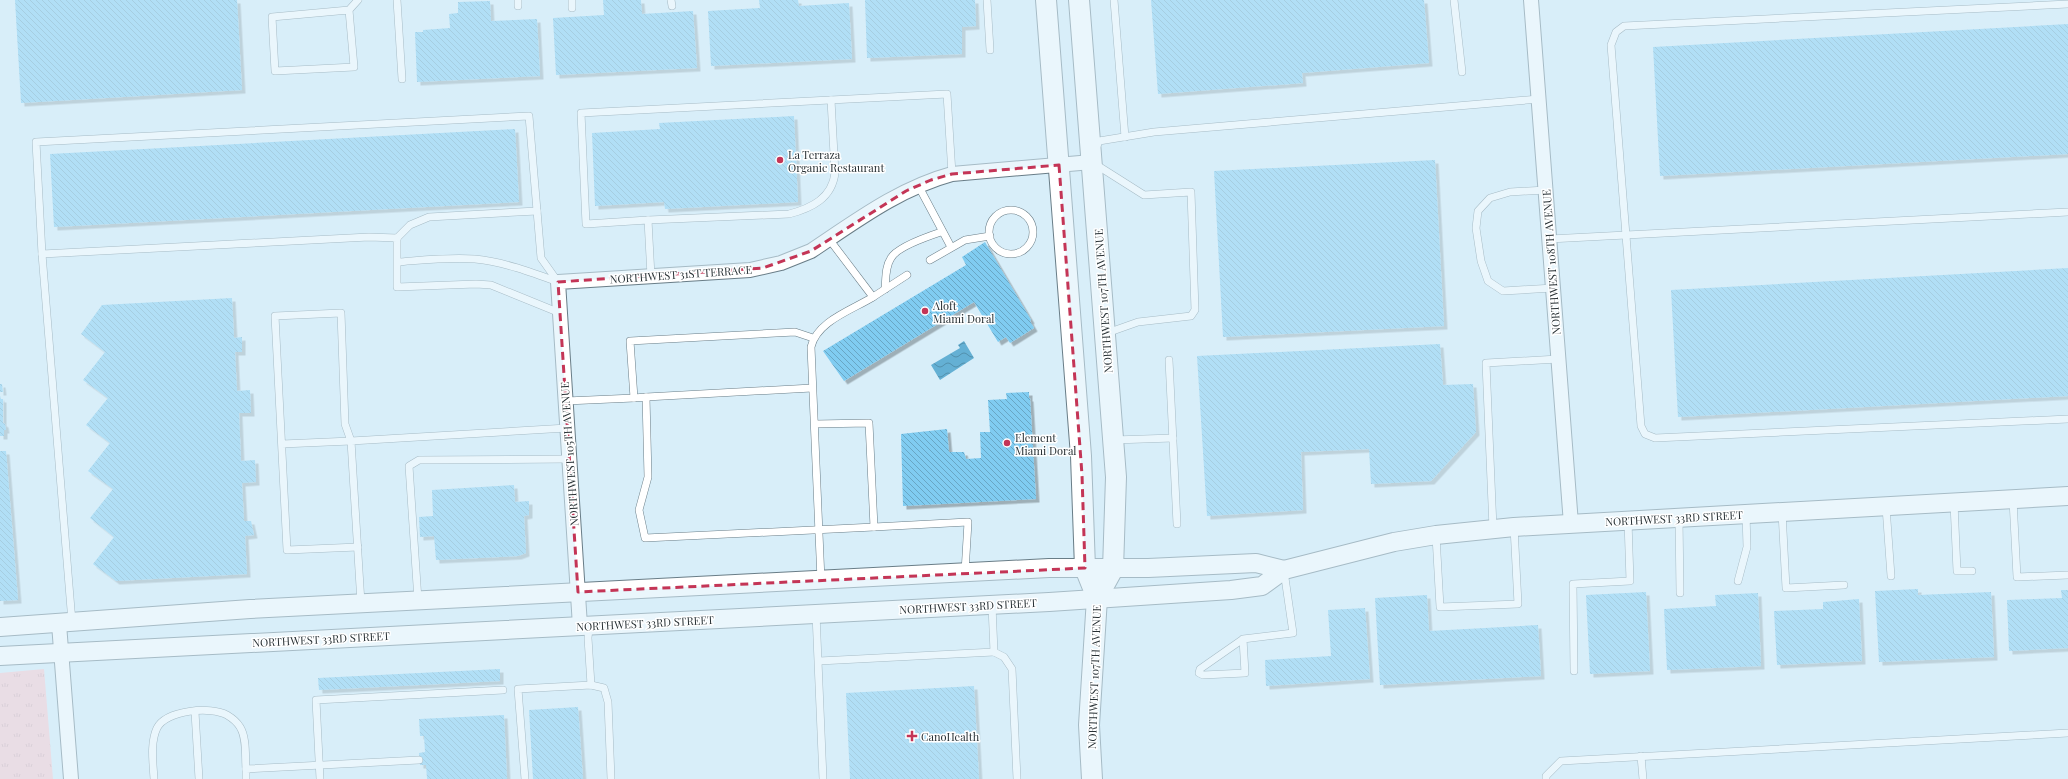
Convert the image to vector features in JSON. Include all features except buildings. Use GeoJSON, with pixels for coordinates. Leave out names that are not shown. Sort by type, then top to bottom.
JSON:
{"type":"FeatureCollection","features":[{"type":"Feature","properties":{"kind":"main road","name":"NORTHWEST 107TH AVENUE"},"geometry":{"type":"LineString","coordinates":[[1046,0],[1082,469],[1085,568],[1097,598]]}},
{"type":"Feature","properties":{"kind":"main road","name":"NORTHWEST 107TH AVENUE"},"geometry":{"type":"LineString","coordinates":[[1079,0],[1106,334],[1116,488],[1113,569],[1097,598],[1089,726],[1092,779]]}},
{"type":"Feature","properties":{"kind":"street","name":"NORTHWEST 108TH AVENUE"},"geometry":{"type":"LineString","coordinates":[[1531,0],[1571,524]]}},
{"type":"Feature","properties":{"kind":"street","name":"NORTHWEST 31ST TERRACE"},"geometry":{"type":"LineString","coordinates":[[558,282],[763,268],[796,258],[918,185],[952,174],[1092,162]]}},
{"type":"Feature","properties":{"kind":"street","name":"NORTHWEST 105TH AVENUE"},"geometry":{"type":"LineString","coordinates":[[558,282],[578,592],[585,626]]}},
{"type":"Feature","properties":{"kind":"street","name":"NORTHWEST 33RD STREET"},"geometry":{"type":"LineString","coordinates":[[0,656],[816,614],[1254,588],[1262,586],[1284,570],[1383,545],[1436,535],[1514,527],[2068,496]]}},
{"type":"Feature","properties":{"kind":"street"},"geometry":{"type":"LineString","coordinates":[[0,627],[250,609],[1049,568],[1113,569],[1256,562],[1284,570]]}},
{"type":"Feature","properties":{"kind":"street"},"geometry":{"type":"LineString","coordinates":[[65,623],[60,653],[71,779]]}},
{"type":"Feature","properties":{"kind":"lane"},"geometry":{"type":"LineString","coordinates":[[349,10],[354,68],[275,71],[272,17],[349,10],[358,0]]}},
{"type":"Feature","properties":{"kind":"lane"},"geometry":{"type":"LineString","coordinates":[[397,0],[402,80]]}},
{"type":"Feature","properties":{"kind":"lane"},"geometry":{"type":"LineString","coordinates":[[572,0],[572,8]]}},
{"type":"Feature","properties":{"kind":"lane"},"geometry":{"type":"LineString","coordinates":[[987,0],[990,50]]}},
{"type":"Feature","properties":{"kind":"lane"},"geometry":{"type":"LineString","coordinates":[[1114,0],[1125,137]]}},
{"type":"Feature","properties":{"kind":"lane"},"geometry":{"type":"LineString","coordinates":[[1454,0],[1462,72]]}},
{"type":"Feature","properties":{"kind":"lane"},"geometry":{"type":"LineString","coordinates":[[2068,4],[1624,26],[1616,32],[1611,45],[1641,426],[1645,434],[1655,438],[2068,419]]}},
{"type":"Feature","properties":{"kind":"lane"},"geometry":{"type":"LineString","coordinates":[[831,100],[835,173],[834,183],[829,193],[816,204],[789,214],[586,224],[581,113],[831,100],[947,94],[952,174]]}},
{"type":"Feature","properties":{"kind":"lane"},"geometry":{"type":"LineString","coordinates":[[1106,334],[1138,322],[1191,316],[1195,310],[1191,192],[1144,195],[1092,162],[1098,142],[1154,132],[1539,100]]}},
{"type":"Feature","properties":{"kind":"lane"},"geometry":{"type":"LineString","coordinates":[[65,623],[36,142],[529,116],[541,258],[558,282]]}},
{"type":"Feature","properties":{"kind":"lane"},"geometry":{"type":"LineString","coordinates":[[918,185],[941,232],[951,247]]}},
{"type":"Feature","properties":{"kind":"lane"},"geometry":{"type":"LineString","coordinates":[[1546,190],[1510,192],[1490,198],[1478,211],[1476,228],[1481,261],[1488,281],[1503,291],[1553,288]]}},
{"type":"Feature","properties":{"kind":"lane"},"geometry":{"type":"LineString","coordinates":[[1008,210],[1015,210],[1027,217],[1033,230],[1030,244],[1018,253],[1003,252],[997,249],[990,236],[990,229],[996,217],[1008,210]]}},
{"type":"Feature","properties":{"kind":"lane"},"geometry":{"type":"LineString","coordinates":[[42,254],[369,238],[397,238],[410,225],[429,217],[537,211]]}},
{"type":"Feature","properties":{"kind":"lane"},"geometry":{"type":"LineString","coordinates":[[1549,239],[2068,212]]}},
{"type":"Feature","properties":{"kind":"lane"},"geometry":{"type":"LineString","coordinates":[[648,220],[651,276]]}},
{"type":"Feature","properties":{"kind":"lane"},"geometry":{"type":"LineString","coordinates":[[885,289],[886,270],[891,257],[918,240],[941,232]]}},
{"type":"Feature","properties":{"kind":"lane"},"geometry":{"type":"LineString","coordinates":[[930,260],[965,240],[990,236]]}},
{"type":"Feature","properties":{"kind":"lane"},"geometry":{"type":"LineString","coordinates":[[397,238],[397,287],[476,284],[490,285],[560,313]]}},
{"type":"Feature","properties":{"kind":"lane"},"geometry":{"type":"LineString","coordinates":[[829,239],[873,297]]}},
{"type":"Feature","properties":{"kind":"lane"},"geometry":{"type":"LineString","coordinates":[[398,262],[452,258],[476,260],[522,269],[558,282]]}},
{"type":"Feature","properties":{"kind":"lane"},"geometry":{"type":"LineString","coordinates":[[821,580],[815,424],[812,388],[811,346],[813,338],[824,326],[907,275]]}},
{"type":"Feature","properties":{"kind":"lane"},"geometry":{"type":"LineString","coordinates":[[358,547],[287,550],[275,316],[341,313],[345,424],[351,441],[358,547],[361,604]]}},
{"type":"Feature","properties":{"kind":"lane"},"geometry":{"type":"LineString","coordinates":[[634,398],[630,341],[795,332],[813,338]]}},
{"type":"Feature","properties":{"kind":"lane"},"geometry":{"type":"LineString","coordinates":[[1493,529],[1486,363],[1558,359]]}},
{"type":"Feature","properties":{"kind":"lane"},"geometry":{"type":"LineString","coordinates":[[1169,360],[1178,524]]}},
{"type":"Feature","properties":{"kind":"lane"},"geometry":{"type":"LineString","coordinates":[[566,402],[812,388]]}},
{"type":"Feature","properties":{"kind":"lane"},"geometry":{"type":"LineString","coordinates":[[646,397],[648,477],[639,510],[645,538],[968,522],[965,572]]}},
{"type":"Feature","properties":{"kind":"lane"},"geometry":{"type":"LineString","coordinates":[[815,424],[869,423],[874,527]]}},
{"type":"Feature","properties":{"kind":"lane"},"geometry":{"type":"LineString","coordinates":[[282,444],[568,428]]}},
{"type":"Feature","properties":{"kind":"lane"},"geometry":{"type":"LineString","coordinates":[[1114,440],[1173,438]]}},
{"type":"Feature","properties":{"kind":"lane"},"geometry":{"type":"LineString","coordinates":[[418,601],[409,466],[419,460],[569,459]]}},
{"type":"Feature","properties":{"kind":"lane"},"geometry":{"type":"LineString","coordinates":[[2013,499],[2017,577],[2068,575]]}},
{"type":"Feature","properties":{"kind":"lane"},"geometry":{"type":"LineString","coordinates":[[1954,503],[1957,571],[1972,571]]}},
{"type":"Feature","properties":{"kind":"lane"},"geometry":{"type":"LineString","coordinates":[[1886,507],[1891,576]]}},
{"type":"Feature","properties":{"kind":"lane"},"geometry":{"type":"LineString","coordinates":[[1782,512],[1786,588],[1844,585]]}},
{"type":"Feature","properties":{"kind":"lane"},"geometry":{"type":"LineString","coordinates":[[1738,580],[1747,547],[1746,514]]}},
{"type":"Feature","properties":{"kind":"lane"},"geometry":{"type":"LineString","coordinates":[[1679,518],[1680,593]]}},
{"type":"Feature","properties":{"kind":"lane"},"geometry":{"type":"LineString","coordinates":[[1574,671],[1573,584],[1630,581],[1628,521]]}},
{"type":"Feature","properties":{"kind":"lane"},"geometry":{"type":"LineString","coordinates":[[1436,535],[1440,607],[1518,604],[1514,527]]}},
{"type":"Feature","properties":{"kind":"lane"},"geometry":{"type":"LineString","coordinates":[[1243,639],[1245,673],[1203,675],[1199,673],[1200,669],[1243,639],[1293,633],[1284,570]]}},
{"type":"Feature","properties":{"kind":"lane"},"geometry":{"type":"LineString","coordinates":[[992,604],[994,652]]}},
{"type":"Feature","properties":{"kind":"lane"},"geometry":{"type":"LineString","coordinates":[[816,614],[823,779]]}},
{"type":"Feature","properties":{"kind":"lane"},"geometry":{"type":"LineString","coordinates":[[585,626],[588,638],[591,684]]}},
{"type":"Feature","properties":{"kind":"lane"},"geometry":{"type":"LineString","coordinates":[[819,661],[994,652],[1004,656],[1012,669],[1017,779]]}},
{"type":"Feature","properties":{"kind":"lane"},"geometry":{"type":"LineString","coordinates":[[525,779],[518,689],[591,684],[604,688],[608,702],[611,779]]}},
{"type":"Feature","properties":{"kind":"lane"},"geometry":{"type":"LineString","coordinates":[[320,779],[316,700],[502,690]]}},
{"type":"Feature","properties":{"kind":"lane"},"geometry":{"type":"LineString","coordinates":[[195,712],[199,779]]}},
{"type":"Feature","properties":{"kind":"lane"},"geometry":{"type":"LineString","coordinates":[[154,779],[153,739],[157,727],[164,719],[174,714],[216,712],[226,714],[235,720],[244,735],[246,779]]}},
{"type":"Feature","properties":{"kind":"lane"},"geometry":{"type":"LineString","coordinates":[[1546,779],[1546,776],[1561,761],[2068,733]]}},
{"type":"Feature","properties":{"kind":"lane"},"geometry":{"type":"LineString","coordinates":[[1641,756],[1643,779]]}},
{"type":"Feature","properties":{"kind":"lane"},"geometry":{"type":"LineString","coordinates":[[246,769],[419,760]]}},
{"type":"Feature","properties":{"kind":"highlighted area"},"geometry":{"type":"Polygon","coordinates":[[[1059,165],[1082,475],[1085,568],[578,592],[558,282],[763,268],[811,251],[906,191],[931,180],[952,174],[1059,165]]]}},
{"type":"Feature","properties":{"kind":"green space"},"geometry":{"type":"Polygon","coordinates":[[[44,669],[53,779],[0,779],[0,673],[44,669]]]}},
{"type":"Feature","properties":{"kind":"water"},"geometry":{"type":"Polygon","coordinates":[[[964,341],[974,358],[940,380],[931,365],[960,348],[958,345],[964,341]]]}},
{"type":"Feature","properties":{"kind":"place","name":"La Terraza Organic Restaurant"},"geometry":{"type":"Point","coordinates":[780,160]}},
{"type":"Feature","properties":{"kind":"place","name":"Aloft Miami Doral"},"geometry":{"type":"Point","coordinates":[925,311]}},
{"type":"Feature","properties":{"kind":"place","name":"Element Miami Doral"},"geometry":{"type":"Point","coordinates":[1007,443]}},
{"type":"Feature","properties":{"kind":"place","name":"CanoHealth"},"geometry":{"type":"Point","coordinates":[912,736]}}]}
